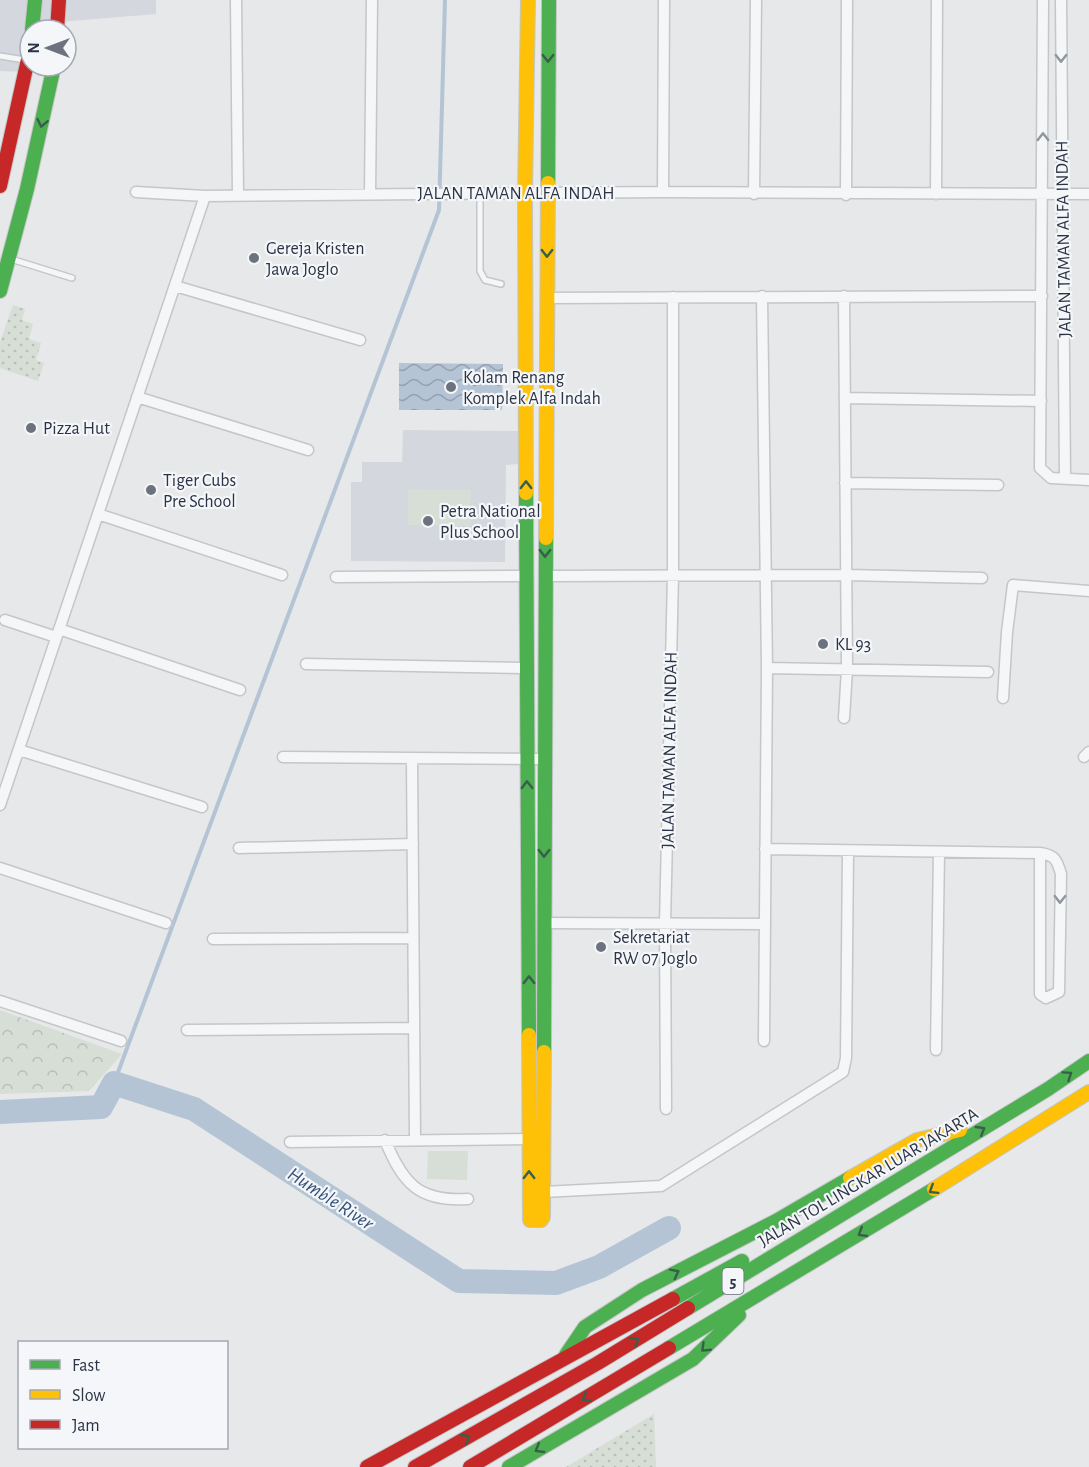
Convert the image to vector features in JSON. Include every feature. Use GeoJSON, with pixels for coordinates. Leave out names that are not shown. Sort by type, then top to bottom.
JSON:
{"type":"FeatureCollection","features":[{"type":"Feature","properties":{"kind":"main road"},"geometry":{"type":"LineString","coordinates":[[34,18],[35,0]]}},
{"type":"Feature","properties":{"kind":"main road"},"geometry":{"type":"LineString","coordinates":[[57,18],[58,0]]}},
{"type":"Feature","properties":{"kind":"main road"},"geometry":{"type":"LineString","coordinates":[[528,0],[525,193],[527,759],[536,1139],[543,1192],[543,1219],[529,1220],[536,1139],[543,923],[549,0]]}},
{"type":"Feature","properties":{"kind":"main road"},"geometry":{"type":"LineString","coordinates":[[0,186],[24,78]]}},
{"type":"Feature","properties":{"kind":"main road"},"geometry":{"type":"LineString","coordinates":[[0,291],[51,78]]}},
{"type":"Feature","properties":{"kind":"main road","name":"JALAN TOL LINGKAR LUAR JAKARTA"},"geometry":{"type":"LineString","coordinates":[[415,1467],[608,1357],[1048,1089],[1089,1061]]}},
{"type":"Feature","properties":{"kind":"main road"},"geometry":{"type":"LineString","coordinates":[[367,1467],[788,1237],[1009,1097],[1048,1089]]}},
{"type":"Feature","properties":{"kind":"main road","name":"5"},"geometry":{"type":"LineString","coordinates":[[470,1467],[912,1203],[1089,1092]]}},
{"type":"Feature","properties":{"kind":"main road"},"geometry":{"type":"LineString","coordinates":[[564,1358],[585,1327],[642,1290],[776,1221],[917,1140],[960,1130]]}},
{"type":"Feature","properties":{"kind":"main road"},"geometry":{"type":"LineString","coordinates":[[508,1467],[693,1359],[762,1293]]}},
{"type":"Feature","properties":{"kind":"street"},"geometry":{"type":"LineString","coordinates":[[236,0],[238,195]]}},
{"type":"Feature","properties":{"kind":"street"},"geometry":{"type":"LineString","coordinates":[[370,194],[372,0]]}},
{"type":"Feature","properties":{"kind":"street"},"geometry":{"type":"LineString","coordinates":[[663,192],[664,0]]}},
{"type":"Feature","properties":{"kind":"street"},"geometry":{"type":"LineString","coordinates":[[754,194],[756,0]]}},
{"type":"Feature","properties":{"kind":"street"},"geometry":{"type":"LineString","coordinates":[[846,195],[847,0]]}},
{"type":"Feature","properties":{"kind":"street"},"geometry":{"type":"LineString","coordinates":[[936,194],[937,0]]}},
{"type":"Feature","properties":{"kind":"street","name":"JALAN TAMAN ALFA INDAH"},"geometry":{"type":"LineString","coordinates":[[1043,0],[1041,472],[1051,478],[1065,478],[1061,0]]}},
{"type":"Feature","properties":{"kind":"street","name":"JALAN TAMAN ALFA INDAH"},"geometry":{"type":"LineString","coordinates":[[136,192],[205,196],[663,192],[1041,197]]}},
{"type":"Feature","properties":{"kind":"street"},"geometry":{"type":"LineString","coordinates":[[1041,197],[1089,194]]}},
{"type":"Feature","properties":{"kind":"street"},"geometry":{"type":"LineString","coordinates":[[0,805],[205,196]]}},
{"type":"Feature","properties":{"kind":"street"},"geometry":{"type":"LineString","coordinates":[[175,286],[360,340]]}},
{"type":"Feature","properties":{"kind":"street"},"geometry":{"type":"LineString","coordinates":[[762,296],[767,668],[764,1041]]}},
{"type":"Feature","properties":{"kind":"street"},"geometry":{"type":"LineString","coordinates":[[844,296],[847,669],[844,718]]}},
{"type":"Feature","properties":{"kind":"street","name":"JALAN TAMAN ALFA INDAH"},"geometry":{"type":"LineString","coordinates":[[547,298],[1042,296]]}},
{"type":"Feature","properties":{"kind":"street","name":"JALAN TAMAN ALFA INDAH"},"geometry":{"type":"LineString","coordinates":[[666,1109],[665,924],[673,575],[673,297]]}},
{"type":"Feature","properties":{"kind":"street"},"geometry":{"type":"LineString","coordinates":[[137,397],[308,450]]}},
{"type":"Feature","properties":{"kind":"street"},"geometry":{"type":"LineString","coordinates":[[845,398],[1041,401]]}},
{"type":"Feature","properties":{"kind":"street"},"geometry":{"type":"LineString","coordinates":[[1065,478],[1089,480]]}},
{"type":"Feature","properties":{"kind":"street"},"geometry":{"type":"LineString","coordinates":[[845,483],[998,485]]}},
{"type":"Feature","properties":{"kind":"street"},"geometry":{"type":"LineString","coordinates":[[98,514],[282,575]]}},
{"type":"Feature","properties":{"kind":"street"},"geometry":{"type":"LineString","coordinates":[[545,576],[846,575],[982,578]]}},
{"type":"Feature","properties":{"kind":"street"},"geometry":{"type":"LineString","coordinates":[[336,577],[527,576]]}},
{"type":"Feature","properties":{"kind":"street"},"geometry":{"type":"LineString","coordinates":[[1003,698],[1007,632],[1013,585],[1089,591]]}},
{"type":"Feature","properties":{"kind":"street"},"geometry":{"type":"LineString","coordinates":[[5,620],[57,633],[240,690]]}},
{"type":"Feature","properties":{"kind":"street"},"geometry":{"type":"LineString","coordinates":[[306,664],[527,668]]}},
{"type":"Feature","properties":{"kind":"street"},"geometry":{"type":"LineString","coordinates":[[767,668],[988,672]]}},
{"type":"Feature","properties":{"kind":"street"},"geometry":{"type":"LineString","coordinates":[[19,750],[202,807]]}},
{"type":"Feature","properties":{"kind":"street"},"geometry":{"type":"LineString","coordinates":[[283,757],[544,759]]}},
{"type":"Feature","properties":{"kind":"street"},"geometry":{"type":"LineString","coordinates":[[412,759],[415,1139]]}},
{"type":"Feature","properties":{"kind":"street"},"geometry":{"type":"LineString","coordinates":[[239,848],[413,844]]}},
{"type":"Feature","properties":{"kind":"street"},"geometry":{"type":"LineString","coordinates":[[765,849],[1040,853],[1056,858],[1061,874],[1059,992],[1046,998],[1040,994],[1040,853]]}},
{"type":"Feature","properties":{"kind":"street"},"geometry":{"type":"LineString","coordinates":[[543,1192],[661,1186],[843,1072],[846,1058],[848,851]]}},
{"type":"Feature","properties":{"kind":"street"},"geometry":{"type":"LineString","coordinates":[[936,1050],[939,852]]}},
{"type":"Feature","properties":{"kind":"street"},"geometry":{"type":"LineString","coordinates":[[0,868],[166,923]]}},
{"type":"Feature","properties":{"kind":"street"},"geometry":{"type":"LineString","coordinates":[[543,923],[765,924]]}},
{"type":"Feature","properties":{"kind":"street"},"geometry":{"type":"LineString","coordinates":[[213,939],[414,938]]}},
{"type":"Feature","properties":{"kind":"street"},"geometry":{"type":"LineString","coordinates":[[0,1001],[121,1041]]}},
{"type":"Feature","properties":{"kind":"street"},"geometry":{"type":"LineString","coordinates":[[187,1030],[414,1028]]}},
{"type":"Feature","properties":{"kind":"street"},"geometry":{"type":"LineString","coordinates":[[290,1142],[536,1139]]}},
{"type":"Feature","properties":{"kind":"street"},"geometry":{"type":"LineString","coordinates":[[385,1140],[395,1166],[416,1190],[438,1199],[468,1199]]}},
{"type":"Feature","properties":{"kind":"lane"},"geometry":{"type":"LineString","coordinates":[[0,56],[18,56]]}},
{"type":"Feature","properties":{"kind":"lane"},"geometry":{"type":"LineString","coordinates":[[480,194],[480,271],[485,280],[501,284]]}},
{"type":"Feature","properties":{"kind":"lane"},"geometry":{"type":"LineString","coordinates":[[9,258],[72,278]]}},
{"type":"Feature","properties":{"kind":"shaded area"},"geometry":{"type":"Polygon","coordinates":[[[0,0],[156,0],[156,14],[78,20],[78,18],[18,18],[18,72],[0,71],[0,0]]]}},
{"type":"Feature","properties":{"kind":"shaded area","name":"Petra National Plus School"},"geometry":{"type":"Polygon","coordinates":[[[403,430],[519,431],[519,464],[506,465],[505,562],[351,561],[351,482],[362,482],[362,462],[402,462],[403,430]]]}},
{"type":"Feature","properties":{"kind":"green space"},"geometry":{"type":"Polygon","coordinates":[[[13,305],[25,309],[22,320],[33,324],[29,339],[41,343],[36,360],[44,363],[38,381],[0,368],[0,342],[13,305]]]}},
{"type":"Feature","properties":{"kind":"green space"},"geometry":{"type":"Polygon","coordinates":[[[408,489],[471,490],[470,526],[408,525],[408,489]]]}},
{"type":"Feature","properties":{"kind":"green space"},"geometry":{"type":"Polygon","coordinates":[[[0,1010],[122,1054],[89,1091],[0,1094],[0,1010]]]}},
{"type":"Feature","properties":{"kind":"green space"},"geometry":{"type":"Polygon","coordinates":[[[428,1151],[468,1151],[467,1180],[427,1179],[428,1151]]]}},
{"type":"Feature","properties":{"kind":"green space"},"geometry":{"type":"Polygon","coordinates":[[[654,1414],[656,1467],[566,1467],[654,1414]]]}},
{"type":"Feature","properties":{"kind":"water","name":"Kolam Renang Komplek Alfa Indah"},"geometry":{"type":"Polygon","coordinates":[[[399,363],[503,364],[502,410],[399,410],[399,363]]]}},
{"type":"Feature","properties":{"kind":"waterway"},"geometry":{"type":"LineString","coordinates":[[114,1083],[439,210],[445,0]]}},
{"type":"Feature","properties":{"kind":"waterway","name":"Humble River"},"geometry":{"type":"LineString","coordinates":[[0,1112],[101,1107],[114,1083],[194,1109],[459,1281],[556,1283],[599,1267],[669,1228]]}},
{"type":"Feature","properties":{"kind":"traffic: fast"},"geometry":{"type":"LineString","coordinates":[[33,18],[35,0]]}},
{"type":"Feature","properties":{"kind":"traffic: fast"},"geometry":{"type":"LineString","coordinates":[[548,183],[549,0]]}},
{"type":"Feature","properties":{"kind":"traffic: fast"},"geometry":{"type":"LineString","coordinates":[[0,291],[27,189],[51,78]]}},
{"type":"Feature","properties":{"kind":"traffic: fast"},"geometry":{"type":"LineString","coordinates":[[526,493],[529,1035]]}},
{"type":"Feature","properties":{"kind":"traffic: fast"},"geometry":{"type":"LineString","coordinates":[[544,1052],[546,538]]}},
{"type":"Feature","properties":{"kind":"traffic: fast"},"geometry":{"type":"LineString","coordinates":[[688,1308],[1048,1089],[1089,1061]]}},
{"type":"Feature","properties":{"kind":"traffic: fast"},"geometry":{"type":"LineString","coordinates":[[566,1355],[585,1327],[642,1290],[776,1221],[850,1178]]}},
{"type":"Feature","properties":{"kind":"traffic: fast"},"geometry":{"type":"LineString","coordinates":[[669,1348],[934,1189]]}},
{"type":"Feature","properties":{"kind":"traffic: fast"},"geometry":{"type":"LineString","coordinates":[[673,1299],[742,1261]]}},
{"type":"Feature","properties":{"kind":"traffic: fast"},"geometry":{"type":"LineString","coordinates":[[509,1467],[693,1359],[739,1315]]}},
{"type":"Feature","properties":{"kind":"traffic: slow"},"geometry":{"type":"LineString","coordinates":[[526,493],[525,193],[528,0]]}},
{"type":"Feature","properties":{"kind":"traffic: slow"},"geometry":{"type":"LineString","coordinates":[[546,538],[548,183]]}},
{"type":"Feature","properties":{"kind":"traffic: slow"},"geometry":{"type":"LineString","coordinates":[[529,1035],[530,1220],[541,1220],[543,1217],[544,1052]]}},
{"type":"Feature","properties":{"kind":"traffic: slow"},"geometry":{"type":"LineString","coordinates":[[934,1189],[1089,1092]]}},
{"type":"Feature","properties":{"kind":"traffic: slow"},"geometry":{"type":"LineString","coordinates":[[850,1178],[917,1140],[960,1130]]}},
{"type":"Feature","properties":{"kind":"traffic: jam"},"geometry":{"type":"LineString","coordinates":[[58,18],[59,0]]}},
{"type":"Feature","properties":{"kind":"traffic: jam"},"geometry":{"type":"LineString","coordinates":[[0,186],[24,78]]}},
{"type":"Feature","properties":{"kind":"traffic: jam"},"geometry":{"type":"LineString","coordinates":[[367,1467],[673,1299]]}},
{"type":"Feature","properties":{"kind":"traffic: jam"},"geometry":{"type":"LineString","coordinates":[[415,1467],[598,1363],[688,1308]]}},
{"type":"Feature","properties":{"kind":"traffic: jam"},"geometry":{"type":"LineString","coordinates":[[470,1467],[669,1348]]}},
{"type":"Feature","properties":{"kind":"place","name":"Gereja Kristen Jawa Joglo"},"geometry":{"type":"Point","coordinates":[254,258]}},
{"type":"Feature","properties":{"kind":"place","name":"Kolam Renang Komplek Alfa Indah"},"geometry":{"type":"Point","coordinates":[451,387]}},
{"type":"Feature","properties":{"kind":"place","name":"Pizza Hut"},"geometry":{"type":"Point","coordinates":[31,428]}},
{"type":"Feature","properties":{"kind":"place","name":"Tiger Cubs Pre School"},"geometry":{"type":"Point","coordinates":[151,490]}},
{"type":"Feature","properties":{"kind":"place","name":"Petra National Plus School"},"geometry":{"type":"Point","coordinates":[428,521]}},
{"type":"Feature","properties":{"kind":"place","name":"KL 93"},"geometry":{"type":"Point","coordinates":[823,644]}},
{"type":"Feature","properties":{"kind":"place","name":"Sekretariat RW 07 Joglo"},"geometry":{"type":"Point","coordinates":[601,947]}}]}
